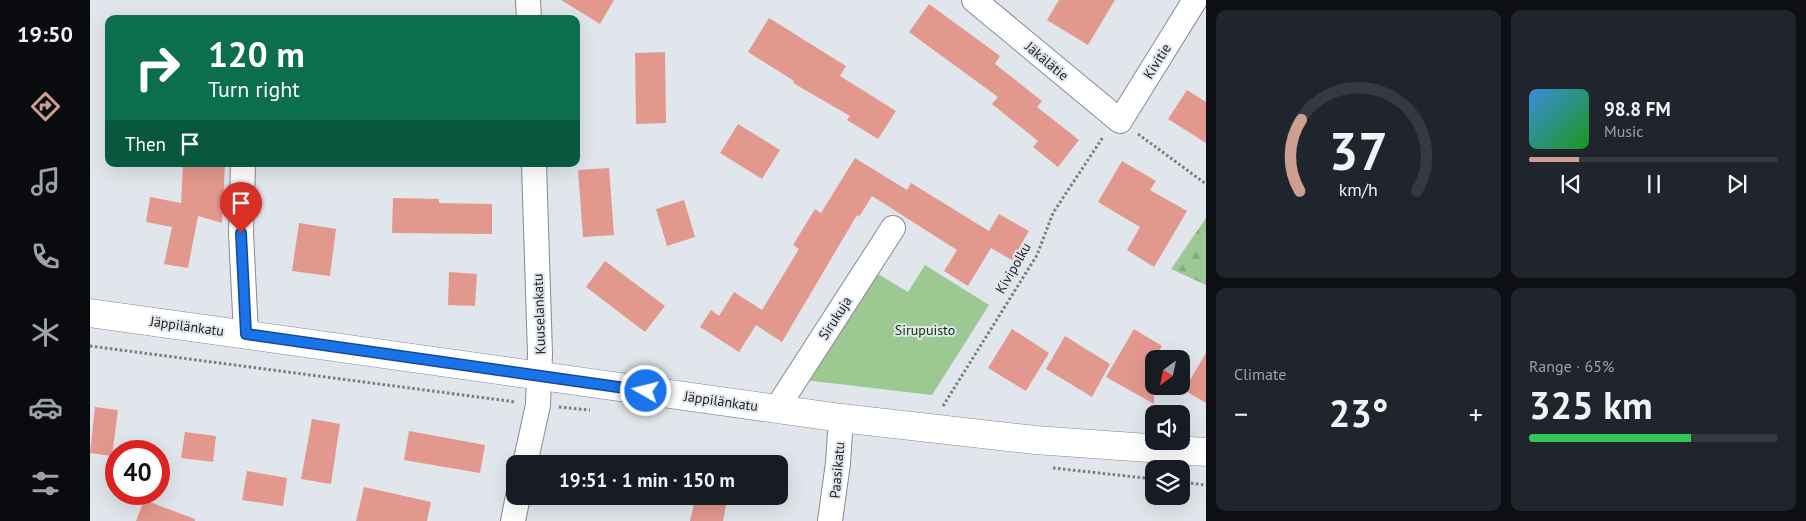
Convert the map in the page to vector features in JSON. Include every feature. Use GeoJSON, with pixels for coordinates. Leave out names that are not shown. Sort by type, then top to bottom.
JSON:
{"type":"FeatureCollection","features":[{"type":"Feature","properties":{"kind":"street"},"geometry":{"type":"LineString","coordinates":[[528,0],[529,15]]}},
{"type":"Feature","properties":{"kind":"street","name":"Jäkälätie"},"geometry":{"type":"LineString","coordinates":[[974,0],[1120,122]]}},
{"type":"Feature","properties":{"kind":"street","name":"Kivitie"},"geometry":{"type":"LineString","coordinates":[[1120,122],[1195,0]]}},
{"type":"Feature","properties":{"kind":"street"},"geometry":{"type":"LineString","coordinates":[[243,167],[241,233],[246,334]]}},
{"type":"Feature","properties":{"kind":"street","name":"Kuuselankatu"},"geometry":{"type":"LineString","coordinates":[[527,455],[538,405],[540,354],[534,167]]}},
{"type":"Feature","properties":{"kind":"street","name":"Sirukuja"},"geometry":{"type":"LineString","coordinates":[[777,408],[893,228]]}},
{"type":"Feature","properties":{"kind":"street","name":"Jäppilänkatu"},"geometry":{"type":"LineString","coordinates":[[90,313],[841,418],[1036,440],[1206,452]]}},
{"type":"Feature","properties":{"kind":"street","name":"Paasikatu"},"geometry":{"type":"LineString","coordinates":[[830,521],[838,463],[841,418]]}},
{"type":"Feature","properties":{"kind":"street"},"geometry":{"type":"LineString","coordinates":[[513,521],[516,505]]}},
{"type":"Feature","properties":{"kind":"path"},"geometry":{"type":"LineString","coordinates":[[1120,122],[1206,184]]}},
{"type":"Feature","properties":{"kind":"path","name":"Kivipolku"},"geometry":{"type":"LineString","coordinates":[[943,404],[1036,255],[1052,213],[1110,126],[1120,122]]}},
{"type":"Feature","properties":{"kind":"path"},"geometry":{"type":"LineString","coordinates":[[90,346],[538,405],[598,411]]}},
{"type":"Feature","properties":{"kind":"path"},"geometry":{"type":"LineString","coordinates":[[1045,467],[1145,478]]}},
{"type":"Feature","properties":{"kind":"path"},"geometry":{"type":"LineString","coordinates":[[1190,483],[1206,485]]}},
{"type":"Feature","properties":{"kind":"green space"},"geometry":{"type":"Polygon","coordinates":[[[1206,218],[1206,285],[1171,269],[1206,218]]]}},
{"type":"Feature","properties":{"kind":"green space","name":"Sirupuisto"},"geometry":{"type":"Polygon","coordinates":[[[925,265],[989,305],[932,395],[804,380],[873,271],[908,292],[925,265]]]}},
{"type":"Feature","properties":{"kind":"building"},"geometry":{"type":"Polygon","coordinates":[[[561,0],[614,0],[600,24],[561,0]]]}},
{"type":"Feature","properties":{"kind":"building"},"geometry":{"type":"Polygon","coordinates":[[[1059,0],[1115,0],[1088,45],[1047,20],[1059,0]]]}},
{"type":"Feature","properties":{"kind":"building"},"geometry":{"type":"Polygon","coordinates":[[[929,4],[1000,56],[995,64],[1042,101],[1037,107],[1079,140],[1058,167],[1033,147],[1038,141],[992,104],[998,97],[909,32],[929,4]]]}},
{"type":"Feature","properties":{"kind":"building"},"geometry":{"type":"Polygon","coordinates":[[[769,18],[846,66],[840,76],[896,111],[878,139],[847,120],[850,116],[793,83],[794,81],[748,52],[769,18]]]}},
{"type":"Feature","properties":{"kind":"building"},"geometry":{"type":"Polygon","coordinates":[[[665,52],[666,123],[636,124],[635,53],[665,52]]]}},
{"type":"Feature","properties":{"kind":"building"},"geometry":{"type":"Polygon","coordinates":[[[1187,90],[1206,102],[1206,143],[1168,119],[1187,90]]]}},
{"type":"Feature","properties":{"kind":"building"},"geometry":{"type":"Polygon","coordinates":[[[738,124],[780,150],[762,179],[720,153],[738,124]]]}},
{"type":"Feature","properties":{"kind":"building"},"geometry":{"type":"Polygon","coordinates":[[[855,158],[907,190],[911,183],[989,231],[999,214],[1029,231],[1012,260],[991,248],[968,286],[944,271],[957,250],[872,196],[859,217],[857,215],[782,342],[756,325],[739,352],[700,327],[711,310],[719,316],[734,292],[762,310],[799,249],[793,245],[815,209],[821,213],[855,158]]]}},
{"type":"Feature","properties":{"kind":"building"},"geometry":{"type":"Polygon","coordinates":[[[1122,161],[1156,181],[1150,190],[1187,211],[1154,267],[1127,250],[1140,227],[1098,202],[1122,161]]]}},
{"type":"Feature","properties":{"kind":"building"},"geometry":{"type":"Polygon","coordinates":[[[183,167],[225,167],[222,223],[198,216],[188,268],[164,264],[172,227],[146,222],[150,197],[181,203],[183,167]]]}},
{"type":"Feature","properties":{"kind":"building"},"geometry":{"type":"Polygon","coordinates":[[[609,168],[614,235],[583,237],[578,170],[609,168]]]}},
{"type":"Feature","properties":{"kind":"building"},"geometry":{"type":"Polygon","coordinates":[[[393,198],[439,199],[439,203],[492,204],[492,234],[392,233],[393,198]]]}},
{"type":"Feature","properties":{"kind":"building"},"geometry":{"type":"Polygon","coordinates":[[[684,200],[695,237],[667,246],[656,209],[684,200]]]}},
{"type":"Feature","properties":{"kind":"building"},"geometry":{"type":"Polygon","coordinates":[[[299,223],[336,229],[330,276],[292,271],[299,223]]]}},
{"type":"Feature","properties":{"kind":"building"},"geometry":{"type":"Polygon","coordinates":[[[605,261],[665,306],[645,332],[586,287],[605,261]]]}},
{"type":"Feature","properties":{"kind":"building"},"geometry":{"type":"Polygon","coordinates":[[[449,272],[477,274],[475,306],[448,305],[449,272]]]}},
{"type":"Feature","properties":{"kind":"building"},"geometry":{"type":"Polygon","coordinates":[[[1012,329],[1049,353],[1026,391],[988,368],[1012,329]]]}},
{"type":"Feature","properties":{"kind":"building"},"geometry":{"type":"Polygon","coordinates":[[[1134,329],[1162,346],[1160,350],[1145,350],[1145,395],[1154,395],[1154,404],[1106,377],[1134,329]]]}},
{"type":"Feature","properties":{"kind":"building"},"geometry":{"type":"Polygon","coordinates":[[[1065,336],[1110,364],[1092,397],[1046,369],[1065,336]]]}},
{"type":"Feature","properties":{"kind":"building"},"geometry":{"type":"Polygon","coordinates":[[[1206,353],[1206,403],[1190,394],[1190,380],[1206,353]]]}},
{"type":"Feature","properties":{"kind":"building"},"geometry":{"type":"Polygon","coordinates":[[[95,407],[118,410],[114,440],[105,440],[105,455],[90,453],[95,407]]]}},
{"type":"Feature","properties":{"kind":"building"},"geometry":{"type":"Polygon","coordinates":[[[312,419],[340,424],[331,484],[301,479],[312,419]]]}},
{"type":"Feature","properties":{"kind":"building"},"geometry":{"type":"Polygon","coordinates":[[[409,431],[485,445],[480,473],[404,460],[409,431]]]}},
{"type":"Feature","properties":{"kind":"building"},"geometry":{"type":"Polygon","coordinates":[[[185,432],[216,436],[213,462],[181,458],[185,432]]]}},
{"type":"Feature","properties":{"kind":"building"},"geometry":{"type":"Polygon","coordinates":[[[247,471],[287,478],[283,506],[242,500],[247,471]]]}},
{"type":"Feature","properties":{"kind":"building"},"geometry":{"type":"Polygon","coordinates":[[[364,487],[431,502],[427,521],[356,521],[364,487]]]}},
{"type":"Feature","properties":{"kind":"building"},"geometry":{"type":"Polygon","coordinates":[[[142,505],[157,505],[195,519],[195,521],[136,521],[142,505]]]}},
{"type":"Feature","properties":{"kind":"building"},"geometry":{"type":"Polygon","coordinates":[[[694,505],[726,505],[723,521],[690,521],[694,505]]]}},
{"type":"Feature","properties":{"kind":"route"},"geometry":{"type":"LineString","coordinates":[[241,233],[246,334],[646,391]]}}]}
